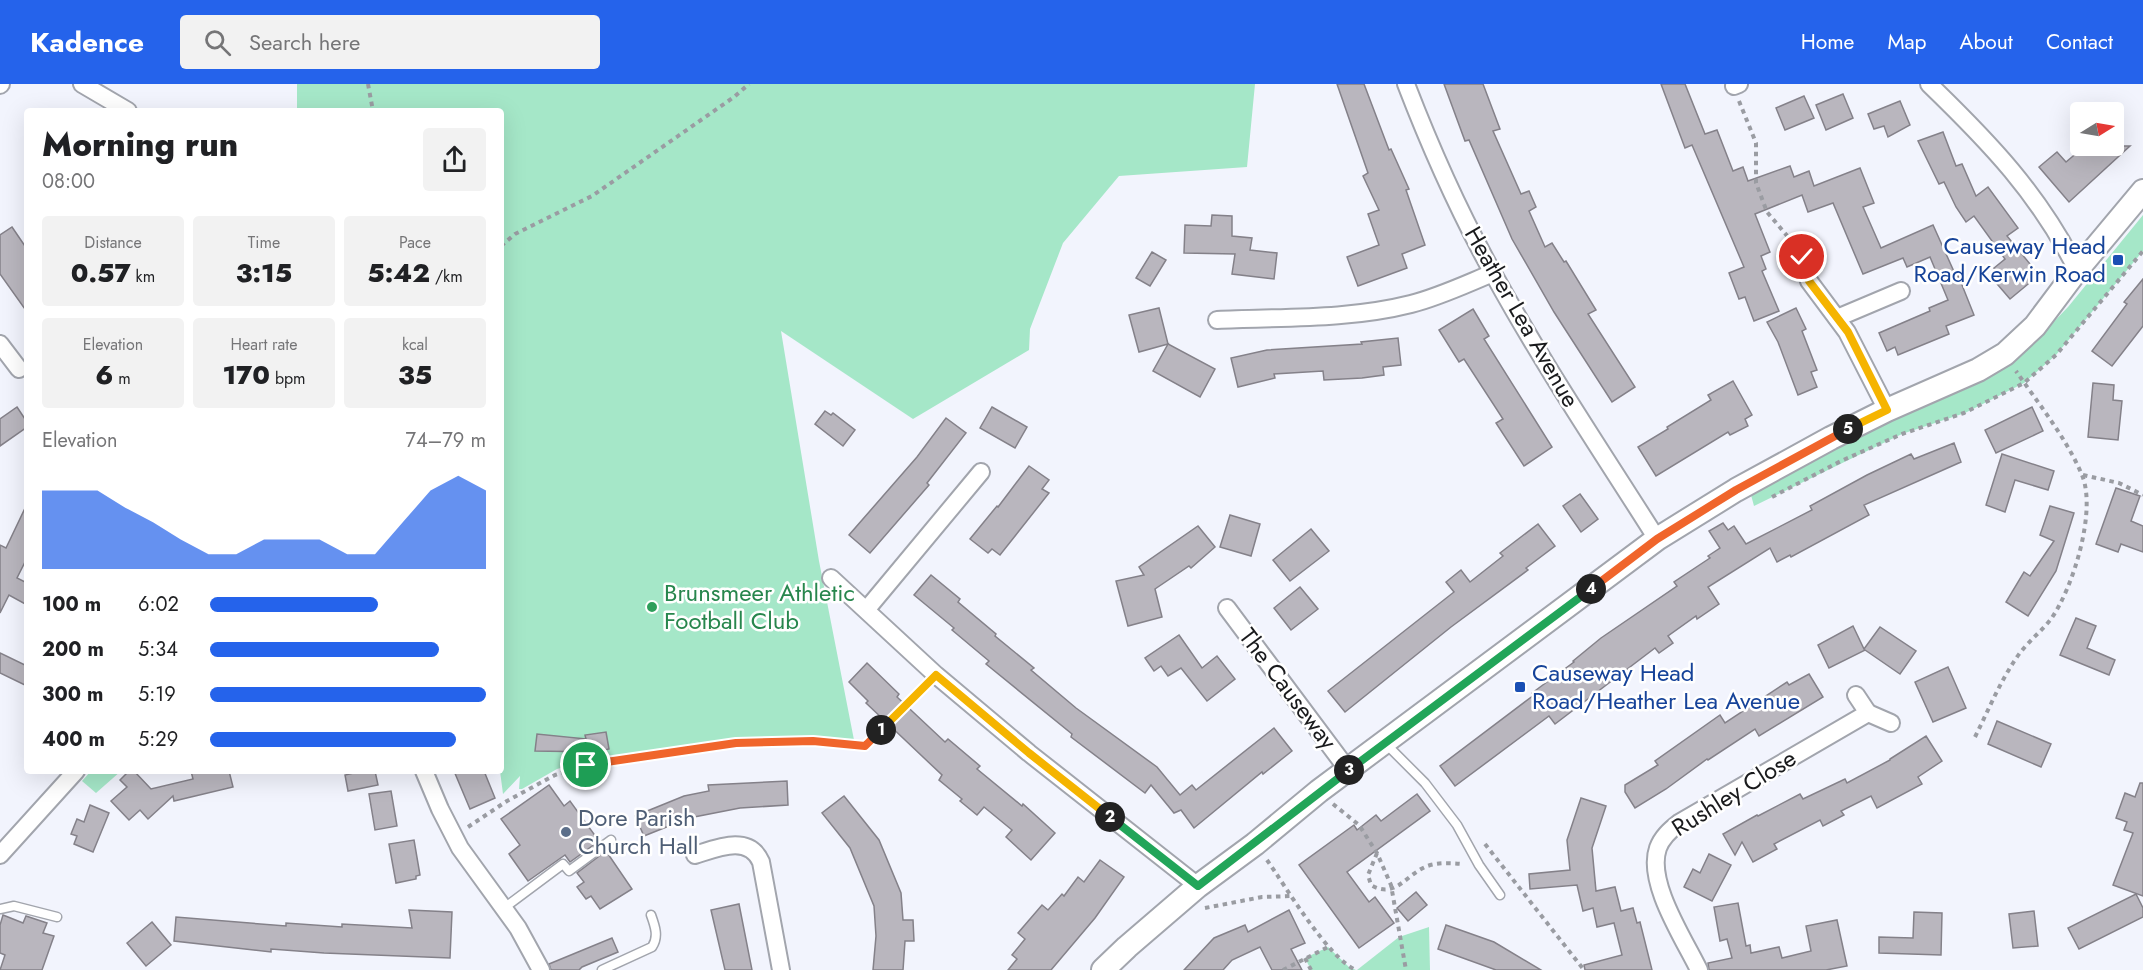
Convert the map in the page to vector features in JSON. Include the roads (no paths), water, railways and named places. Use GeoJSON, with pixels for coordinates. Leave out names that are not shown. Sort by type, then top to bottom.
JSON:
{"type":"FeatureCollection","features":[{"type":"Feature","properties":{"kind":"street"},"geometry":{"type":"LineString","coordinates":[[82,84],[123,108]]}},
{"type":"Feature","properties":{"kind":"street","name":"Heather Lea Avenue"},"geometry":{"type":"LineString","coordinates":[[1406,84],[1442,171],[1493,273],[1543,359],[1657,539]]}},
{"type":"Feature","properties":{"kind":"street"},"geometry":{"type":"LineString","coordinates":[[1929,84],[2018,177],[2061,238],[2077,270]]}},
{"type":"Feature","properties":{"kind":"street"},"geometry":{"type":"LineString","coordinates":[[1103,970],[1126,946],[1200,897],[1255,844],[1319,791],[1657,539],[1736,490],[1831,438],[1887,410],[1978,370],[2005,354],[2035,326],[2077,270],[2143,191]]}},
{"type":"Feature","properties":{"kind":"street"},"geometry":{"type":"LineString","coordinates":[[1802,257],[1809,281],[1859,352],[1887,410]]}},
{"type":"Feature","properties":{"kind":"street"},"geometry":{"type":"LineString","coordinates":[[1217,320],[1367,313],[1411,304],[1446,293],[1493,273]]}},
{"type":"Feature","properties":{"kind":"street"},"geometry":{"type":"LineString","coordinates":[[1837,318],[1901,291]]}},
{"type":"Feature","properties":{"kind":"street"},"geometry":{"type":"LineString","coordinates":[[1,347],[19,369]]}},
{"type":"Feature","properties":{"kind":"street"},"geometry":{"type":"LineString","coordinates":[[867,609],[981,472]]}},
{"type":"Feature","properties":{"kind":"street"},"geometry":{"type":"LineString","coordinates":[[831,578],[936,675],[1200,897]]}},
{"type":"Feature","properties":{"kind":"street","name":"The Causeway"},"geometry":{"type":"LineString","coordinates":[[1227,608],[1348,770]]}},
{"type":"Feature","properties":{"kind":"street"},"geometry":{"type":"LineString","coordinates":[[1856,696],[1868,713],[1891,723]]}},
{"type":"Feature","properties":{"kind":"street","name":"Rushley Close"},"geometry":{"type":"LineString","coordinates":[[1699,970],[1666,904],[1655,873],[1658,846],[1665,835],[1679,823],[1868,713]]}},
{"type":"Feature","properties":{"kind":"street"},"geometry":{"type":"LineString","coordinates":[[0,855],[73,774]]}},
{"type":"Feature","properties":{"kind":"street"},"geometry":{"type":"LineString","coordinates":[[425,774],[454,837],[518,928],[541,970]]}},
{"type":"Feature","properties":{"kind":"street"},"geometry":{"type":"LineString","coordinates":[[695,855],[736,845],[748,846],[757,852],[781,970]]}},
{"type":"Feature","properties":{"kind":"lane"},"geometry":{"type":"LineString","coordinates":[[1386,743],[1425,783],[1457,825],[1479,865],[1500,895]]}},
{"type":"Feature","properties":{"kind":"lane"},"geometry":{"type":"LineString","coordinates":[[504,908],[564,864],[569,871],[611,840]]}},
{"type":"Feature","properties":{"kind":"lane"},"geometry":{"type":"LineString","coordinates":[[0,909],[14,906],[57,917]]}},
{"type":"Feature","properties":{"kind":"lane"},"geometry":{"type":"LineString","coordinates":[[602,970],[652,947],[656,932],[651,915]]}},
{"type":"Feature","properties":{"kind":"place","name":"Causeway Head Road/Kerwin Road"},"geometry":{"type":"Point","coordinates":[2118,260]}},
{"type":"Feature","properties":{"kind":"place","name":"Brunsmeer Athletic Football Club"},"geometry":{"type":"Point","coordinates":[652,607]}},
{"type":"Feature","properties":{"kind":"place","name":"Causeway Head Road/Heather Lea Avenue"},"geometry":{"type":"Point","coordinates":[1520,687]}},
{"type":"Feature","properties":{"kind":"place","name":"Dore Parish Church Hall"},"geometry":{"type":"Point","coordinates":[566,832]}}]}
